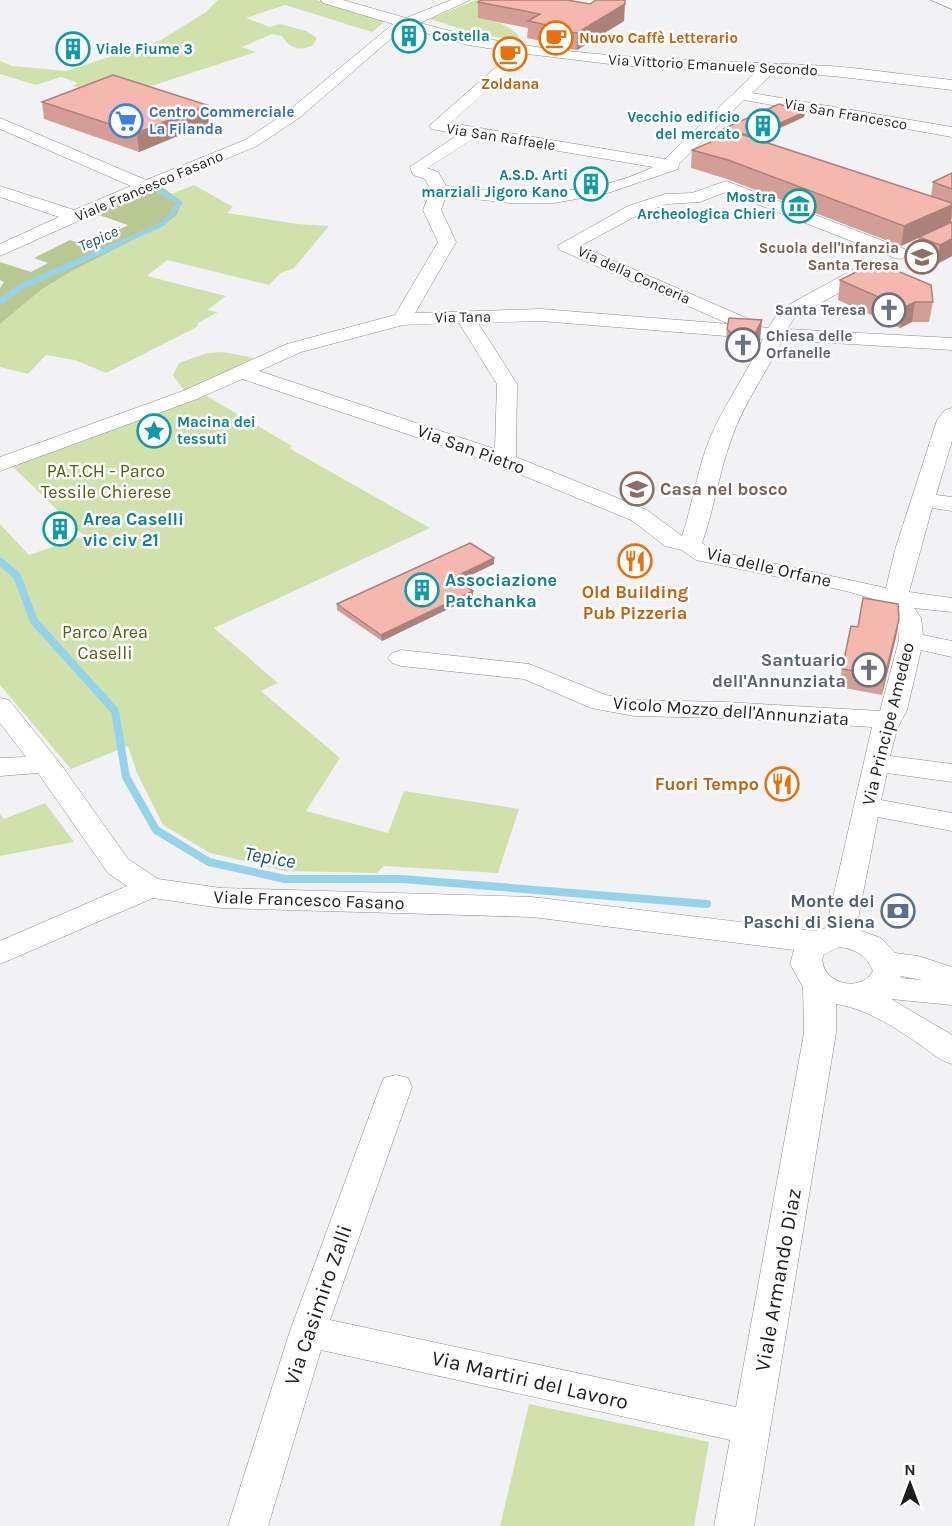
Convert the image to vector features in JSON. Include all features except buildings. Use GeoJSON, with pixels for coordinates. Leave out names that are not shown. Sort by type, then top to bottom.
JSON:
{"type":"FeatureCollection","features":[{"type":"Feature","properties":{"kind":"street","name":"Via Vittorio Emanuele Secondo"},"geometry":{"type":"LineString","coordinates":[[328,0],[468,41],[525,49],[626,62],[833,71],[952,85]]}},
{"type":"Feature","properties":{"kind":"street","name":"Viale Francesco Fasano"},"geometry":{"type":"LineString","coordinates":[[0,250],[146,186],[241,148],[272,132],[372,46],[404,23],[463,0]]}},
{"type":"Feature","properties":{"kind":"street"},"geometry":{"type":"LineString","coordinates":[[938,0],[952,5]]}},
{"type":"Feature","properties":{"kind":"street","name":"Via San Raffaele"},"geometry":{"type":"LineString","coordinates":[[525,49],[437,126],[675,166]]}},
{"type":"Feature","properties":{"kind":"street"},"geometry":{"type":"LineString","coordinates":[[440,189],[530,201],[564,198],[591,194],[675,166],[699,134],[769,69]]}},
{"type":"Feature","properties":{"kind":"street","name":"Via San Francesco"},"geometry":{"type":"LineString","coordinates":[[739,95],[952,132]]}},
{"type":"Feature","properties":{"kind":"street"},"geometry":{"type":"LineString","coordinates":[[0,123],[146,186]]}},
{"type":"Feature","properties":{"kind":"street"},"geometry":{"type":"LineString","coordinates":[[440,189],[432,176],[419,171],[418,167],[471,133]]}},
{"type":"Feature","properties":{"kind":"street"},"geometry":{"type":"LineString","coordinates":[[699,134],[720,140]]}},
{"type":"Feature","properties":{"kind":"street","name":"Via della Conceria"},"geometry":{"type":"LineString","coordinates":[[768,333],[566,246],[634,210],[665,199],[694,198],[726,186],[901,254]]}},
{"type":"Feature","properties":{"kind":"street"},"geometry":{"type":"LineString","coordinates":[[402,319],[447,242],[432,210],[440,189]]}},
{"type":"Feature","properties":{"kind":"street"},"geometry":{"type":"LineString","coordinates":[[0,191],[76,217]]}},
{"type":"Feature","properties":{"kind":"street","name":"Via delle Orfane"},"geometry":{"type":"LineString","coordinates":[[922,245],[788,313],[768,333],[761,364],[738,398],[720,440],[702,511],[690,545],[709,556],[850,585],[896,598],[952,605]]}},
{"type":"Feature","properties":{"kind":"street","name":"Via Tana"},"geometry":{"type":"LineString","coordinates":[[0,465],[190,395],[294,348],[402,319],[541,315],[768,333],[952,344]]}},
{"type":"Feature","properties":{"kind":"street"},"geometry":{"type":"LineString","coordinates":[[465,317],[507,384],[508,415],[505,460]]}},
{"type":"Feature","properties":{"kind":"street","name":"Via San Pietro"},"geometry":{"type":"LineString","coordinates":[[243,373],[505,460],[639,515],[673,541],[690,545]]}},
{"type":"Feature","properties":{"kind":"street"},"geometry":{"type":"LineString","coordinates":[[896,598],[922,500],[948,420],[952,414]]}},
{"type":"Feature","properties":{"kind":"street"},"geometry":{"type":"LineString","coordinates":[[922,500],[952,504]]}},
{"type":"Feature","properties":{"kind":"street","name":"Via Principe Amedeo"},"geometry":{"type":"LineString","coordinates":[[819,957],[868,806],[875,763],[888,720],[894,710],[911,640],[909,618],[896,598]]}},
{"type":"Feature","properties":{"kind":"street"},"geometry":{"type":"LineString","coordinates":[[911,640],[952,649]]}},
{"type":"Feature","properties":{"kind":"street","name":"Vicolo Mozzo dell'Annunziata"},"geometry":{"type":"LineString","coordinates":[[401,658],[529,672],[600,702],[634,708],[724,710],[888,720]]}},
{"type":"Feature","properties":{"kind":"street","name":"Viale Francesco Fasano"},"geometry":{"type":"LineString","coordinates":[[0,706],[118,866],[150,888],[221,898],[532,907],[706,929],[819,957]]}},
{"type":"Feature","properties":{"kind":"street"},"geometry":{"type":"LineString","coordinates":[[875,763],[952,773]]}},
{"type":"Feature","properties":{"kind":"street"},"geometry":{"type":"LineString","coordinates":[[0,767],[45,764]]}},
{"type":"Feature","properties":{"kind":"street"},"geometry":{"type":"LineString","coordinates":[[868,806],[952,822]]}},
{"type":"Feature","properties":{"kind":"street"},"geometry":{"type":"LineString","coordinates":[[0,953],[150,888]]}},
{"type":"Feature","properties":{"kind":"street"},"geometry":{"type":"LineString","coordinates":[[820,1033],[868,985],[881,954],[863,941],[819,957],[834,992],[868,985],[918,967],[952,979]]}},
{"type":"Feature","properties":{"kind":"street","name":"Viale Armando Diaz"},"geometry":{"type":"LineString","coordinates":[[734,1526],[753,1428],[820,1033],[822,1010],[819,957]]}},
{"type":"Feature","properties":{"kind":"street"},"geometry":{"type":"LineString","coordinates":[[868,985],[952,994]]}},
{"type":"Feature","properties":{"kind":"street"},"geometry":{"type":"LineString","coordinates":[[868,985],[952,1052]]}},
{"type":"Feature","properties":{"kind":"street","name":"Via Casimiro Zalli"},"geometry":{"type":"LineString","coordinates":[[248,1526],[308,1331],[396,1087]]}},
{"type":"Feature","properties":{"kind":"street","name":"Via Martiri del Lavoro"},"geometry":{"type":"LineString","coordinates":[[308,1331],[753,1428]]}},
{"type":"Feature","properties":{"kind":"green space"},"geometry":{"type":"Polygon","coordinates":[[[218,0],[316,0],[384,21],[372,32],[285,5],[246,18],[270,27],[280,24],[306,31],[317,38],[313,45],[295,48],[282,36],[272,34],[242,47],[256,52],[142,89],[106,77],[79,88],[73,86],[78,83],[61,77],[36,85],[0,74],[0,61],[12,66],[66,71],[161,40],[206,12],[218,0]]]}},
{"type":"Feature","properties":{"kind":"green space"},"geometry":{"type":"Polygon","coordinates":[[[476,0],[567,0],[572,2],[479,18],[510,29],[519,36],[514,40],[477,34],[430,19],[476,0]]]}},
{"type":"Feature","properties":{"kind":"green space"},"geometry":{"type":"Polygon","coordinates":[[[194,185],[233,207],[227,213],[297,224],[329,226],[294,268],[281,273],[269,285],[167,260],[147,276],[226,296],[207,310],[218,312],[198,323],[197,327],[106,373],[75,360],[46,355],[28,374],[0,367],[0,324],[41,290],[70,272],[165,224],[177,215],[182,202],[171,194],[194,185]]]}},
{"type":"Feature","properties":{"kind":"green space"},"geometry":{"type":"Polygon","coordinates":[[[161,186],[182,202],[177,215],[165,224],[70,272],[41,290],[0,324],[0,288],[4,282],[0,280],[0,262],[31,272],[48,263],[34,258],[70,240],[88,246],[128,225],[96,214],[161,186]]]}},
{"type":"Feature","properties":{"kind":"green space"},"geometry":{"type":"Polygon","coordinates":[[[222,352],[250,357],[261,364],[185,392],[173,375],[179,363],[207,353],[222,352]]]}},
{"type":"Feature","properties":{"kind":"green space"},"geometry":{"type":"Polygon","coordinates":[[[205,395],[292,446],[290,448],[294,451],[430,528],[214,628],[278,683],[261,691],[340,758],[306,811],[388,833],[404,791],[519,809],[498,873],[384,866],[377,873],[285,871],[210,853],[163,825],[137,773],[128,746],[71,769],[0,685],[0,524],[29,555],[84,536],[12,466],[205,395]]]}},
{"type":"Feature","properties":{"kind":"green space"},"geometry":{"type":"Polygon","coordinates":[[[45,803],[74,842],[0,856],[0,814],[4,819],[45,803]]]}},
{"type":"Feature","properties":{"kind":"green space"},"geometry":{"type":"Polygon","coordinates":[[[529,1404],[709,1442],[694,1526],[500,1526],[529,1404]]]}},
{"type":"Feature","properties":{"kind":"waterway","name":"Tepice"},"geometry":{"type":"LineString","coordinates":[[115,245],[163,224],[180,203],[159,191]]}},
{"type":"Feature","properties":{"kind":"waterway","name":"Tepice"},"geometry":{"type":"LineString","coordinates":[[0,302],[20,287],[118,244]]}},
{"type":"Feature","properties":{"kind":"waterway","name":"Tepice"},"geometry":{"type":"LineString","coordinates":[[2,563],[17,576],[34,621],[115,711],[126,777],[156,830],[209,862],[285,879],[402,879],[707,904]]}},
{"type":"Feature","properties":{"kind":"place","name":"Costella"},"geometry":{"type":"Point","coordinates":[409,36]}},
{"type":"Feature","properties":{"kind":"place","name":"Nuovo Caffè Letterario"},"geometry":{"type":"Point","coordinates":[556,38]}},
{"type":"Feature","properties":{"kind":"place","name":"Viale Fiume 3"},"geometry":{"type":"Point","coordinates":[73,49]}},
{"type":"Feature","properties":{"kind":"place","name":"Zoldana"},"geometry":{"type":"Point","coordinates":[510,54]}},
{"type":"Feature","properties":{"kind":"place","name":"Centro Commerciale La Filanda"},"geometry":{"type":"Point","coordinates":[126,121]}},
{"type":"Feature","properties":{"kind":"place","name":"Vecchio edificio del mercato"},"geometry":{"type":"Point","coordinates":[763,126]}},
{"type":"Feature","properties":{"kind":"place","name":"A.S.D. Arti marziali Jigoro Kano"},"geometry":{"type":"Point","coordinates":[591,184]}},
{"type":"Feature","properties":{"kind":"place","name":"Mostra Archeologica Chieri"},"geometry":{"type":"Point","coordinates":[799,206]}},
{"type":"Feature","properties":{"kind":"place","name":"Scuola dell'Infanzia Santa Teresa"},"geometry":{"type":"Point","coordinates":[922,257]}},
{"type":"Feature","properties":{"kind":"place","name":"Santa Teresa"},"geometry":{"type":"Point","coordinates":[889,310]}},
{"type":"Feature","properties":{"kind":"place","name":"Chiesa delle Orfanelle"},"geometry":{"type":"Point","coordinates":[743,345]}},
{"type":"Feature","properties":{"kind":"place","name":"Macina dei tessuti"},"geometry":{"type":"Point","coordinates":[154,431]}},
{"type":"Feature","properties":{"kind":"place","name":"Casa nel bosco"},"geometry":{"type":"Point","coordinates":[637,489]}},
{"type":"Feature","properties":{"kind":"place","name":"Area Caselli vic civ 21"},"geometry":{"type":"Point","coordinates":[60,529]}},
{"type":"Feature","properties":{"kind":"place","name":"Old Building Pub Pizzeria"},"geometry":{"type":"Point","coordinates":[635,561]}},
{"type":"Feature","properties":{"kind":"place","name":"Associazione Patchanka"},"geometry":{"type":"Point","coordinates":[422,590]}},
{"type":"Feature","properties":{"kind":"place","name":"Santuario dell'Annunziata"},"geometry":{"type":"Point","coordinates":[869,670]}},
{"type":"Feature","properties":{"kind":"place","name":"Fuori Tempo"},"geometry":{"type":"Point","coordinates":[782,784]}},
{"type":"Feature","properties":{"kind":"place","name":"Monte dei Paschi di Siena"},"geometry":{"type":"Point","coordinates":[898,911]}},
{"type":"Feature","properties":{"kind":"park label","name":"PA.T.CH - Parco Tessile Chierese"},"geometry":{"type":"Point","coordinates":[106,481]}},
{"type":"Feature","properties":{"kind":"park label","name":"Parco Area Caselli"},"geometry":{"type":"Point","coordinates":[105,642]}}]}
